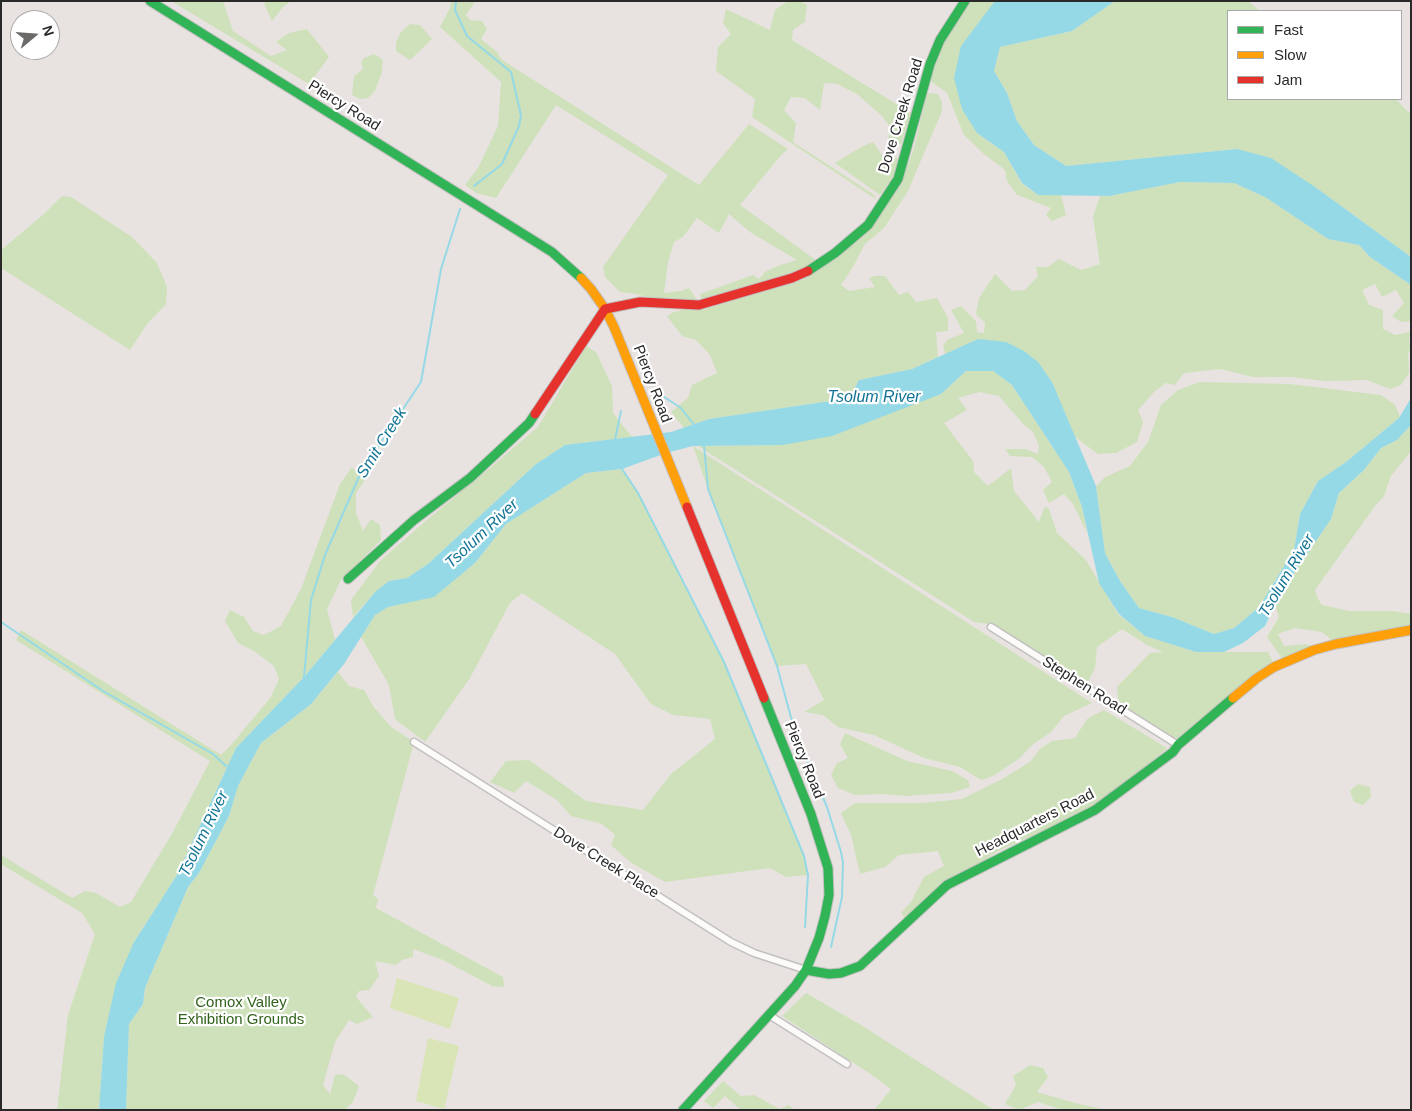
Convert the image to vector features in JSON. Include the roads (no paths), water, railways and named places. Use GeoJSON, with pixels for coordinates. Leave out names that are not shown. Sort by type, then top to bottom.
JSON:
{"type":"FeatureCollection","features":[{"type":"Feature","properties":{"kind":"street","name":"Piercy Road"},"geometry":{"type":"LineString","coordinates":[[150,1],[552,252],[591,289],[605,309],[628,359],[811,814],[828,868],[829,895],[819,938],[806,970],[795,986],[769,1014]]}},
{"type":"Feature","properties":{"kind":"street","name":"Dove Creek Road"},"geometry":{"type":"LineString","coordinates":[[605,309],[640,302],[700,305],[792,278],[810,270],[835,253],[868,225],[898,179],[930,64],[940,40],[965,1]]}},
{"type":"Feature","properties":{"kind":"street"},"geometry":{"type":"LineString","coordinates":[[348,579],[414,520],[470,478],[529,423],[605,309]]}},
{"type":"Feature","properties":{"kind":"street","name":"Stephen Road"},"geometry":{"type":"LineString","coordinates":[[990,627],[1178,744]]}},
{"type":"Feature","properties":{"kind":"street","name":"Headquarters Road"},"geometry":{"type":"LineString","coordinates":[[806,970],[828,974],[841,973],[860,966],[948,885],[962,876],[1095,810],[1173,752],[1178,744],[1257,678],[1274,667],[1314,650],[1336,644],[1411,630]]}},
{"type":"Feature","properties":{"kind":"street","name":"Dove Creek Place"},"geometry":{"type":"LineString","coordinates":[[414,742],[731,942],[754,953],[806,970]]}},
{"type":"Feature","properties":{"kind":"street"},"geometry":{"type":"LineString","coordinates":[[684,1110],[769,1014],[847,1064]]}},
{"type":"Feature","properties":{"kind":"water"},"geometry":{"type":"Polygon","coordinates":[[[995,1],[1115,1],[1072,31],[1000,47],[994,71],[1007,93],[1017,121],[1034,145],[1066,166],[1237,149],[1271,158],[1318,189],[1411,257],[1411,285],[1370,257],[1359,245],[1328,239],[1265,197],[1234,183],[1180,182],[1109,196],[1038,195],[1022,183],[1004,152],[977,133],[962,109],[954,78],[961,46],[995,1]]]}},
{"type":"Feature","properties":{"kind":"water","name":"Tsolum River"},"geometry":{"type":"Polygon","coordinates":[[[978,339],[1006,342],[1024,351],[1038,362],[1052,382],[1096,486],[1105,553],[1120,581],[1139,608],[1172,617],[1214,634],[1234,628],[1259,607],[1294,550],[1300,514],[1318,481],[1346,462],[1399,418],[1411,398],[1411,425],[1397,440],[1381,448],[1364,470],[1339,493],[1331,519],[1282,591],[1265,626],[1243,643],[1224,652],[1196,652],[1145,636],[1119,614],[1099,583],[1082,507],[1069,472],[1012,385],[993,371],[966,371],[941,394],[832,436],[783,445],[693,446],[666,453],[622,469],[586,473],[506,524],[475,563],[434,597],[388,607],[375,615],[344,664],[311,704],[261,743],[238,786],[229,816],[199,873],[188,887],[145,988],[143,1004],[129,1024],[126,1110],[99,1110],[104,1037],[116,983],[134,942],[177,875],[236,748],[304,677],[376,591],[389,581],[407,578],[428,564],[536,464],[565,445],[671,432],[709,419],[837,400],[851,395],[859,380],[912,369],[978,339]]]}},
{"type":"Feature","properties":{"kind":"waterway","name":"Smit Creek"},"geometry":{"type":"LineString","coordinates":[[456,1],[455,10],[467,36],[511,72],[521,115],[519,126],[502,164],[474,186]]}},
{"type":"Feature","properties":{"kind":"waterway","name":"Smit Creek"},"geometry":{"type":"LineString","coordinates":[[304,677],[311,600],[325,555],[361,472],[421,382],[441,269],[460,209]]}},
{"type":"Feature","properties":{"kind":"waterway"},"geometry":{"type":"LineString","coordinates":[[661,395],[681,408],[695,426]]}},
{"type":"Feature","properties":{"kind":"waterway"},"geometry":{"type":"LineString","coordinates":[[615,440],[621,411]]}},
{"type":"Feature","properties":{"kind":"waterway"},"geometry":{"type":"LineString","coordinates":[[704,445],[708,489],[777,666],[795,732],[827,807],[841,852],[843,862],[842,897],[831,947]]}},
{"type":"Feature","properties":{"kind":"waterway"},"geometry":{"type":"LineString","coordinates":[[622,469],[638,493],[724,662],[804,856],[808,875],[805,927]]}},
{"type":"Feature","properties":{"kind":"waterway"},"geometry":{"type":"LineString","coordinates":[[1,622],[103,691],[213,754],[226,766]]}},
{"type":"Feature","properties":{"kind":"park label","name":"Comox Valley Exhibition Grounds"},"geometry":{"type":"Point","coordinates":[241,1012]}}]}
